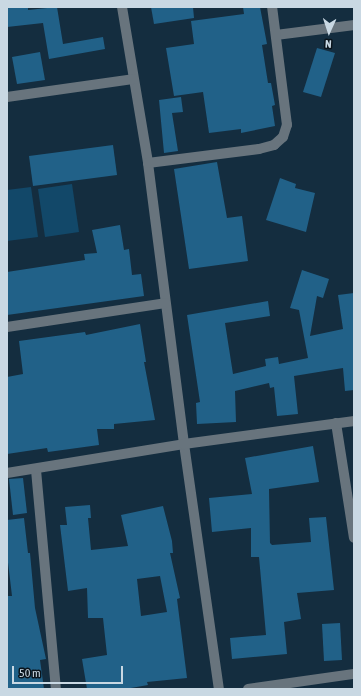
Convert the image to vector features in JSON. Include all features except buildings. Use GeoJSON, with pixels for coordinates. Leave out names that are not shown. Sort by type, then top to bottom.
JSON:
{"type":"FeatureCollection","features":[{"type":"Feature","properties":{"kind":"street"},"geometry":{"type":"LineString","coordinates":[[122,7],[148,163],[184,444],[219,689]]}},
{"type":"Feature","properties":{"kind":"street"},"geometry":{"type":"LineString","coordinates":[[148,163],[259,149],[274,145],[283,137],[287,125],[272,7]]}},
{"type":"Feature","properties":{"kind":"street"},"geometry":{"type":"LineString","coordinates":[[276,35],[354,25]]}},
{"type":"Feature","properties":{"kind":"street"},"geometry":{"type":"LineString","coordinates":[[7,97],[133,79]]}},
{"type":"Feature","properties":{"kind":"street"},"geometry":{"type":"LineString","coordinates":[[7,327],[166,303]]}},
{"type":"Feature","properties":{"kind":"street"},"geometry":{"type":"LineString","coordinates":[[7,474],[184,444],[354,421]]}},
{"type":"Feature","properties":{"kind":"street"},"geometry":{"type":"LineString","coordinates":[[336,423],[354,538]]}},
{"type":"Feature","properties":{"kind":"street"},"geometry":{"type":"LineString","coordinates":[[36,470],[56,689]]}},
{"type":"Feature","properties":{"kind":"street"},"geometry":{"type":"LineString","coordinates":[[248,689],[354,674]]}},
{"type":"Feature","properties":{"kind":"shaded area"},"geometry":{"type":"Polygon","coordinates":[[[72,184],[79,232],[45,237],[38,189],[72,184]]]}},
{"type":"Feature","properties":{"kind":"shaded area"},"geometry":{"type":"Polygon","coordinates":[[[31,187],[38,237],[7,241],[7,190],[31,187]]]}}]}
